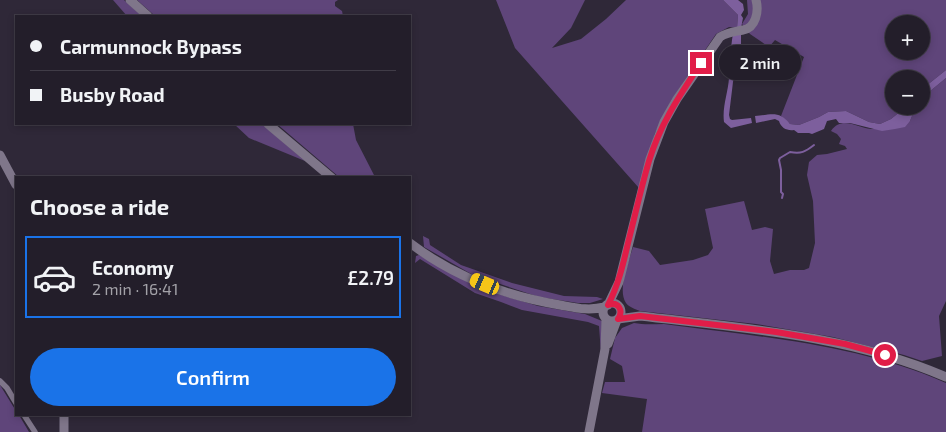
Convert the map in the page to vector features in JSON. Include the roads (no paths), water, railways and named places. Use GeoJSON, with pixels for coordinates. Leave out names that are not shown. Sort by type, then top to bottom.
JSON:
{"type":"FeatureCollection","features":[{"type":"Feature","properties":{"kind":"main road"},"geometry":{"type":"LineString","coordinates":[[130,0],[147,15]]}},
{"type":"Feature","properties":{"kind":"main road"},"geometry":{"type":"LineString","coordinates":[[606,349],[606,318],[604,313],[619,282],[648,168],[664,122],[677,99],[720,37],[724,34],[746,30],[754,22],[758,10],[756,0]]}},
{"type":"Feature","properties":{"kind":"main road"},"geometry":{"type":"LineString","coordinates":[[269,125],[330,176]]}},
{"type":"Feature","properties":{"kind":"main road"},"geometry":{"type":"LineString","coordinates":[[0,155],[15,183]]}},
{"type":"Feature","properties":{"kind":"main road"},"geometry":{"type":"LineString","coordinates":[[411,243],[464,276],[507,292],[545,302],[590,310],[610,321],[640,316],[776,332],[845,344],[885,355],[946,377]]}},
{"type":"Feature","properties":{"kind":"main road"},"geometry":{"type":"LineString","coordinates":[[589,432],[606,349],[621,314],[619,282]]}},
{"type":"Feature","properties":{"kind":"main road"},"geometry":{"type":"LineString","coordinates":[[590,310],[613,304],[640,316]]}},
{"type":"Feature","properties":{"kind":"main road"},"geometry":{"type":"LineString","coordinates":[[64,416],[64,432]]}},
{"type":"Feature","properties":{"kind":"street"},"geometry":{"type":"LineString","coordinates":[[0,381],[15,401]]}},
{"type":"Feature","properties":{"kind":"street"},"geometry":{"type":"LineString","coordinates":[[25,416],[34,432]]}},
{"type":"Feature","properties":{"kind":"waterway"},"geometry":{"type":"LineString","coordinates":[[782,198],[780,158],[790,152],[803,152],[814,145]]}}]}
